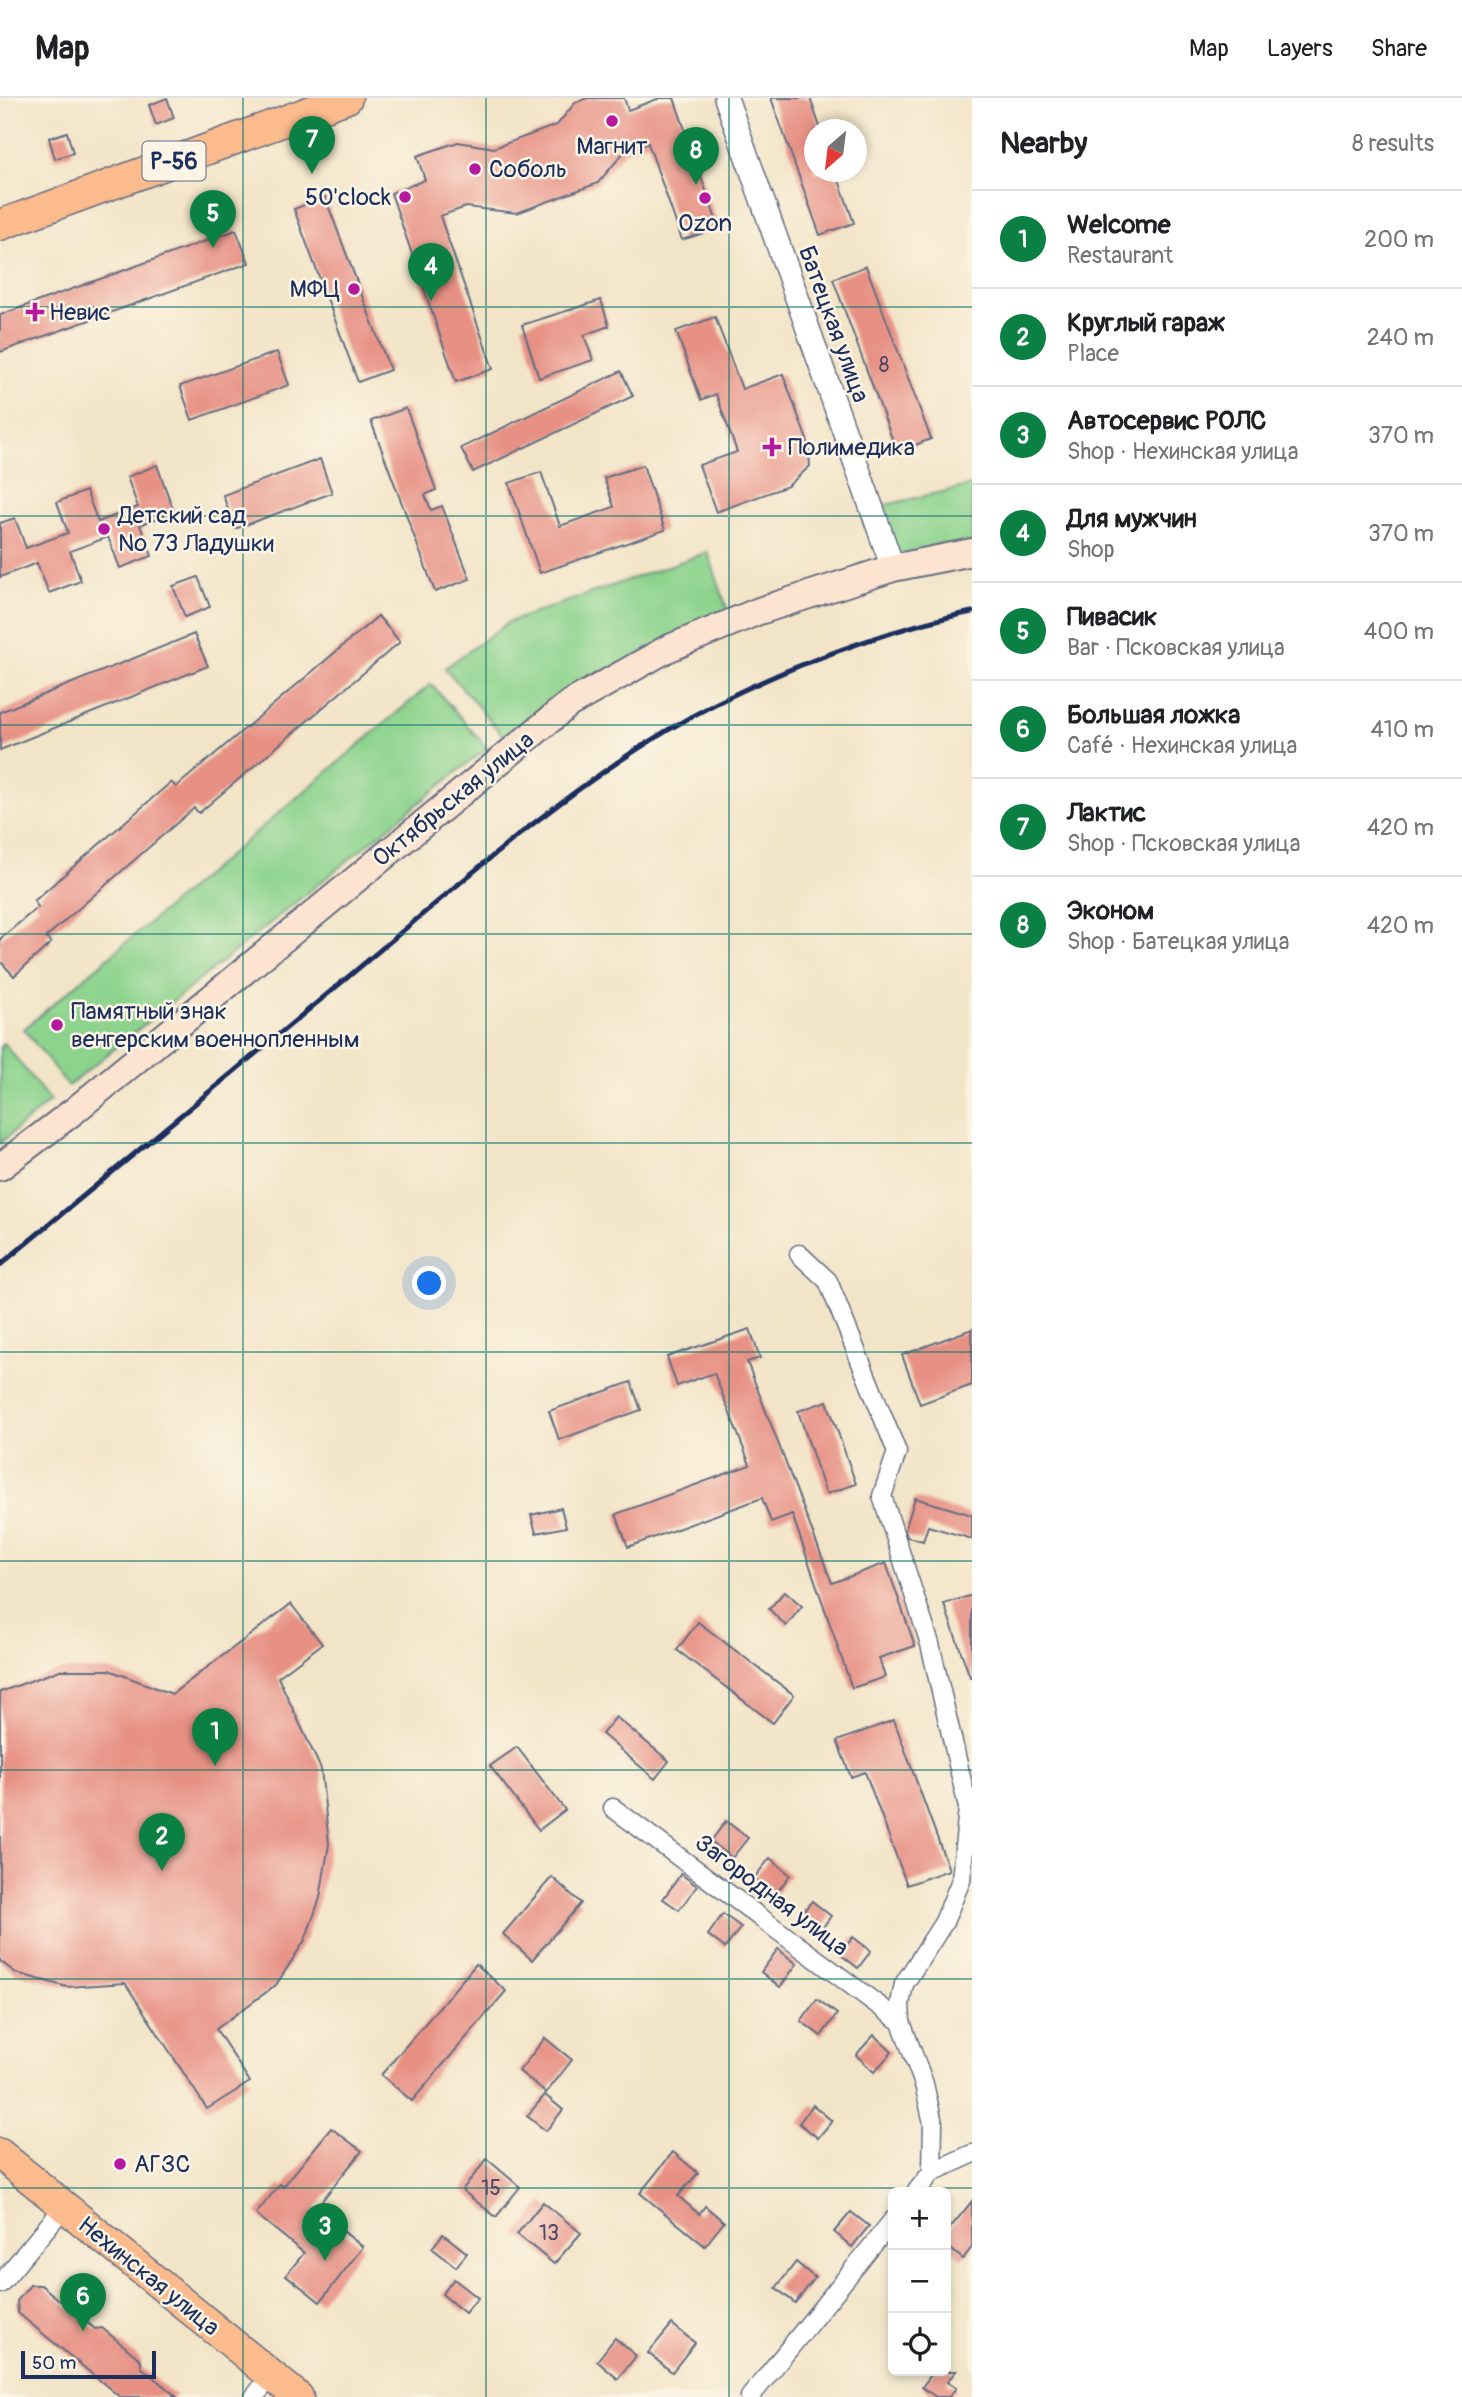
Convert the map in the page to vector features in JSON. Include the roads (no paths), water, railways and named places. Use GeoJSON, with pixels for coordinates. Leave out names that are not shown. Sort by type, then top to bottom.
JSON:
{"type":"FeatureCollection","features":[{"type":"Feature","properties":{"kind":"main road","name":"Р-56"},"geometry":{"type":"LineString","coordinates":[[0,225],[347,98]]}},
{"type":"Feature","properties":{"kind":"main road","name":"Октябрьская улица"},"geometry":{"type":"LineString","coordinates":[[0,1167],[74,1111],[569,704],[667,649],[759,611],[893,568],[972,552]]}},
{"type":"Feature","properties":{"kind":"main road","name":"Нехинская улица"},"geometry":{"type":"LineString","coordinates":[[0,2154],[64,2207],[263,2386],[298,2397]]}},
{"type":"Feature","properties":{"kind":"street","name":"Батецкая улица"},"geometry":{"type":"LineString","coordinates":[[726,98],[893,568]]}},
{"type":"Feature","properties":{"kind":"street"},"geometry":{"type":"LineString","coordinates":[[799,1254],[828,1281],[897,1452],[882,1496],[930,1644],[968,1807],[961,1880],[944,1922],[904,1984],[900,2004],[901,2022],[929,2103],[935,2145],[932,2172]]}},
{"type":"Feature","properties":{"kind":"street","name":"Загородная улица"},"geometry":{"type":"LineString","coordinates":[[613,1808],[901,2022]]}},
{"type":"Feature","properties":{"kind":"street"},"geometry":{"type":"LineString","coordinates":[[920,2187],[932,2172],[972,2154]]}},
{"type":"Feature","properties":{"kind":"street"},"geometry":{"type":"LineString","coordinates":[[0,2284],[64,2207]]}},
{"type":"Feature","properties":{"kind":"street"},"geometry":{"type":"LineString","coordinates":[[750,2397],[888,2226]]}},
{"type":"Feature","properties":{"kind":"railway"},"geometry":{"type":"LineString","coordinates":[[0,1265],[464,879],[543,816],[625,757],[701,711],[816,659],[896,631],[972,612]]}},
{"type":"Feature","properties":{"kind":"place","name":"Магнит"},"geometry":{"type":"Point","coordinates":[612,121]}},
{"type":"Feature","properties":{"kind":"place","name":"Соболь"},"geometry":{"type":"Point","coordinates":[475,169]}},
{"type":"Feature","properties":{"kind":"place","name":"Лактис"},"geometry":{"type":"Point","coordinates":[312,174]}},
{"type":"Feature","properties":{"kind":"place","name":"Эконом"},"geometry":{"type":"Point","coordinates":[696,185]}},
{"type":"Feature","properties":{"kind":"place","name":"5O'clock"},"geometry":{"type":"Point","coordinates":[405,197]}},
{"type":"Feature","properties":{"kind":"place","name":"Ozon"},"geometry":{"type":"Point","coordinates":[705,198]}},
{"type":"Feature","properties":{"kind":"place","name":"Пивасик"},"geometry":{"type":"Point","coordinates":[213,248]}},
{"type":"Feature","properties":{"kind":"place","name":"МФЦ"},"geometry":{"type":"Point","coordinates":[354,289]}},
{"type":"Feature","properties":{"kind":"place","name":"Для мужчин"},"geometry":{"type":"Point","coordinates":[431,301]}},
{"type":"Feature","properties":{"kind":"place","name":"Невис"},"geometry":{"type":"Point","coordinates":[35,312]}},
{"type":"Feature","properties":{"kind":"place","name":"Полимедика"},"geometry":{"type":"Point","coordinates":[772,447]}},
{"type":"Feature","properties":{"kind":"place","name":"Детский сад № 73 Ладушки"},"geometry":{"type":"Point","coordinates":[104,529]}},
{"type":"Feature","properties":{"kind":"place","name":"Памятный знак венгерским военнопленным"},"geometry":{"type":"Point","coordinates":[57,1025]}},
{"type":"Feature","properties":{"kind":"place","name":"Welcome"},"geometry":{"type":"Point","coordinates":[215,1766]}},
{"type":"Feature","properties":{"kind":"place","name":"Круглый гараж"},"geometry":{"type":"Point","coordinates":[162,1871]}},
{"type":"Feature","properties":{"kind":"place","name":"АГЗС"},"geometry":{"type":"Point","coordinates":[120,2164]}},
{"type":"Feature","properties":{"kind":"place","name":"Автосервис РОЛС"},"geometry":{"type":"Point","coordinates":[325,2261]}},
{"type":"Feature","properties":{"kind":"place","name":"Большая ложка"},"geometry":{"type":"Point","coordinates":[83,2331]}}]}
